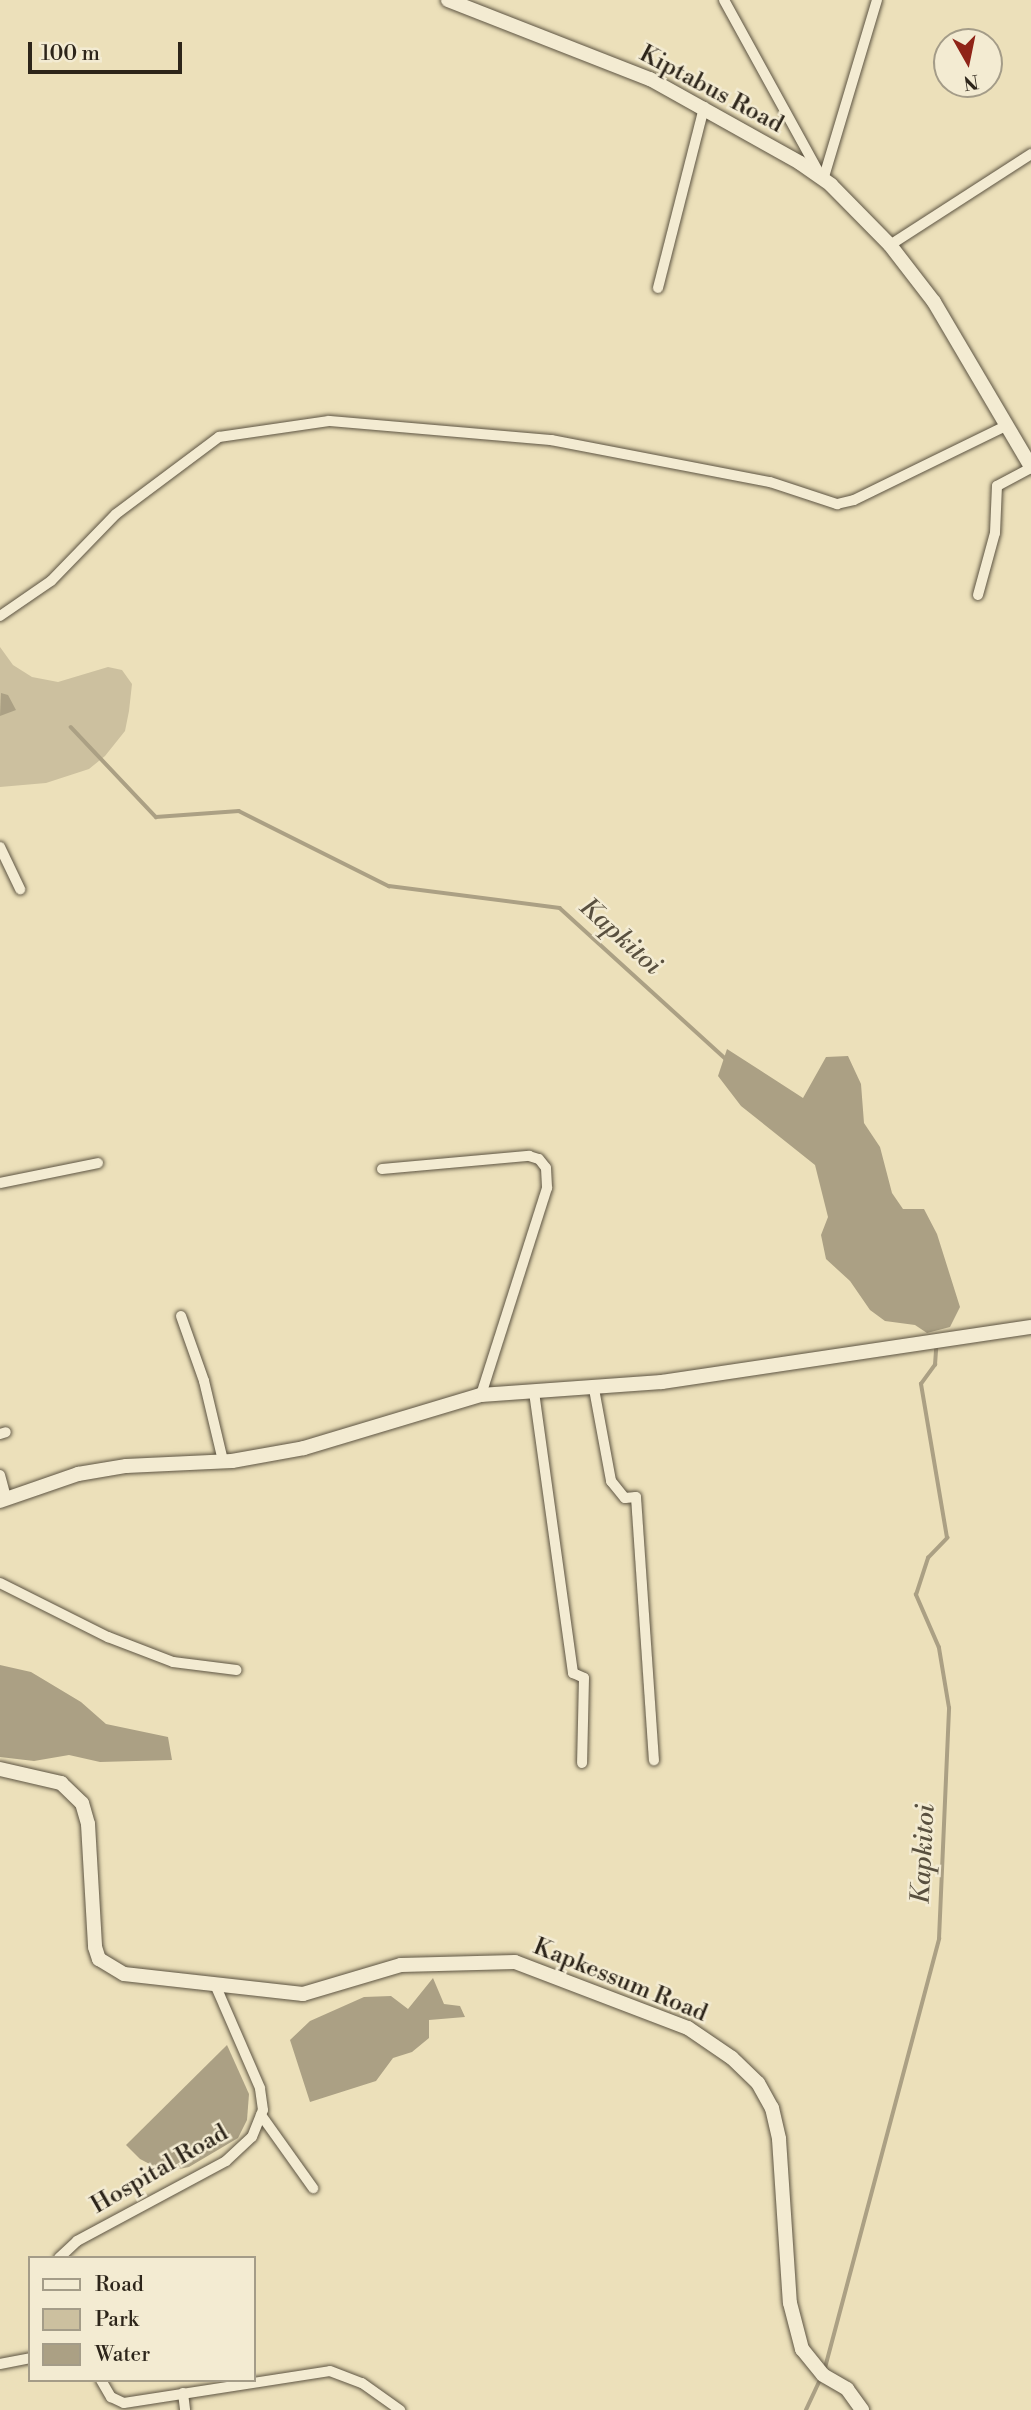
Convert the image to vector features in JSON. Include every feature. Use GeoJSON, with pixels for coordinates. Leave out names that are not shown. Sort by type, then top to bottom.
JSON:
{"type":"FeatureCollection","features":[{"type":"Feature","properties":{"kind":"street","name":"Kiptabus Road"},"geometry":{"type":"LineString","coordinates":[[448,0],[650,79],[704,107],[823,180],[890,244],[934,302],[1031,468]]}},
{"type":"Feature","properties":{"kind":"street"},"geometry":{"type":"LineString","coordinates":[[724,0],[823,180]]}},
{"type":"Feature","properties":{"kind":"street"},"geometry":{"type":"LineString","coordinates":[[823,180],[877,0]]}},
{"type":"Feature","properties":{"kind":"street"},"geometry":{"type":"LineString","coordinates":[[658,288],[704,107]]}},
{"type":"Feature","properties":{"kind":"street"},"geometry":{"type":"LineString","coordinates":[[890,244],[1031,154]]}},
{"type":"Feature","properties":{"kind":"street"},"geometry":{"type":"LineString","coordinates":[[0,616],[51,581],[116,514],[219,437],[329,421],[538,439],[770,482],[837,504],[855,500],[1008,425]]}},
{"type":"Feature","properties":{"kind":"street"},"geometry":{"type":"LineString","coordinates":[[978,595],[995,533],[996,486],[1031,468]]}},
{"type":"Feature","properties":{"kind":"street"},"geometry":{"type":"LineString","coordinates":[[0,846],[20,889]]}},
{"type":"Feature","properties":{"kind":"street"},"geometry":{"type":"LineString","coordinates":[[382,1169],[529,1156],[540,1158],[546,1168],[547,1188],[481,1395]]}},
{"type":"Feature","properties":{"kind":"street"},"geometry":{"type":"LineString","coordinates":[[0,1183],[98,1163]]}},
{"type":"Feature","properties":{"kind":"street"},"geometry":{"type":"LineString","coordinates":[[181,1315],[204,1381],[223,1461]]}},
{"type":"Feature","properties":{"kind":"street"},"geometry":{"type":"LineString","coordinates":[[0,1475],[3,1499],[78,1474],[126,1466],[223,1461],[334,1441],[481,1395],[594,1389],[1031,1327]]}},
{"type":"Feature","properties":{"kind":"street"},"geometry":{"type":"LineString","coordinates":[[594,1389],[611,1481],[625,1498],[636,1497],[654,1760]]}},
{"type":"Feature","properties":{"kind":"street"},"geometry":{"type":"LineString","coordinates":[[534,1392],[573,1673],[583,1678],[582,1763]]}},
{"type":"Feature","properties":{"kind":"street"},"geometry":{"type":"LineString","coordinates":[[0,1583],[108,1637],[173,1662],[236,1670]]}},
{"type":"Feature","properties":{"kind":"street","name":"Kapkessum Road"},"geometry":{"type":"LineString","coordinates":[[0,1769],[61,1783],[82,1803],[99,1959],[124,1974],[216,1987],[303,1994],[401,1965],[515,1962],[688,2028],[732,2058],[758,2082],[772,2108],[782,2166],[790,2303],[798,2339],[810,2361],[847,2389],[862,2410]]}},
{"type":"Feature","properties":{"kind":"street"},"geometry":{"type":"LineString","coordinates":[[216,1987],[260,2088],[261,2115],[313,2188]]}},
{"type":"Feature","properties":{"kind":"street","name":"Hospital Road"},"geometry":{"type":"LineString","coordinates":[[61,2256],[77,2241],[234,2156],[252,2137],[261,2115]]}},
{"type":"Feature","properties":{"kind":"street"},"geometry":{"type":"LineString","coordinates":[[0,2364],[28,2358]]}},
{"type":"Feature","properties":{"kind":"street"},"geometry":{"type":"LineString","coordinates":[[103,2382],[120,2403],[330,2371],[362,2383],[400,2410]]}},
{"type":"Feature","properties":{"kind":"street"},"geometry":{"type":"LineString","coordinates":[[183,2393],[185,2410]]}},
{"type":"Feature","properties":{"kind":"green space"},"geometry":{"type":"Polygon","coordinates":[[[0,647],[13,665],[32,677],[58,682],[108,667],[122,670],[132,684],[129,711],[125,731],[105,756],[89,769],[46,783],[0,787],[0,647]]]}},
{"type":"Feature","properties":{"kind":"water"},"geometry":{"type":"Polygon","coordinates":[[[1,693],[8,695],[16,710],[0,716],[1,693]]]}},
{"type":"Feature","properties":{"kind":"water"},"geometry":{"type":"Polygon","coordinates":[[[727,1049],[803,1098],[826,1057],[848,1056],[861,1084],[864,1123],[880,1147],[892,1193],[903,1209],[924,1209],[937,1234],[960,1307],[950,1327],[927,1333],[915,1325],[885,1321],[870,1310],[850,1281],[826,1259],[821,1235],[828,1217],[815,1165],[741,1106],[718,1076],[727,1049]]]}},
{"type":"Feature","properties":{"kind":"water"},"geometry":{"type":"Polygon","coordinates":[[[0,1665],[31,1672],[81,1702],[106,1724],[168,1737],[172,1760],[100,1762],[69,1755],[34,1761],[0,1757],[0,1665]]]}},
{"type":"Feature","properties":{"kind":"water"},"geometry":{"type":"Polygon","coordinates":[[[433,1978],[444,2004],[460,2006],[465,2017],[429,2020],[429,2038],[412,2052],[393,2058],[376,2081],[310,2102],[290,2040],[310,2021],[364,1997],[391,1996],[408,2009],[433,1978]]]}},
{"type":"Feature","properties":{"kind":"water"},"geometry":{"type":"Polygon","coordinates":[[[227,2045],[249,2094],[247,2120],[238,2138],[189,2167],[165,2172],[140,2159],[126,2145],[227,2045]]]}},
{"type":"Feature","properties":{"kind":"waterway","name":"Kapkitoi"},"geometry":{"type":"LineString","coordinates":[[71,727],[156,817],[239,811],[389,886],[560,908],[726,1059]]}},
{"type":"Feature","properties":{"kind":"waterway","name":"Kapkitoi"},"geometry":{"type":"LineString","coordinates":[[825,2368],[939,1939],[949,1708],[939,1648],[916,1595],[928,1558],[947,1538],[921,1384],[935,1365],[936,1349]]}},
{"type":"Feature","properties":{"kind":"waterway","name":"Kapkitoi"},"geometry":{"type":"LineString","coordinates":[[806,2410],[820,2380]]}}]}
